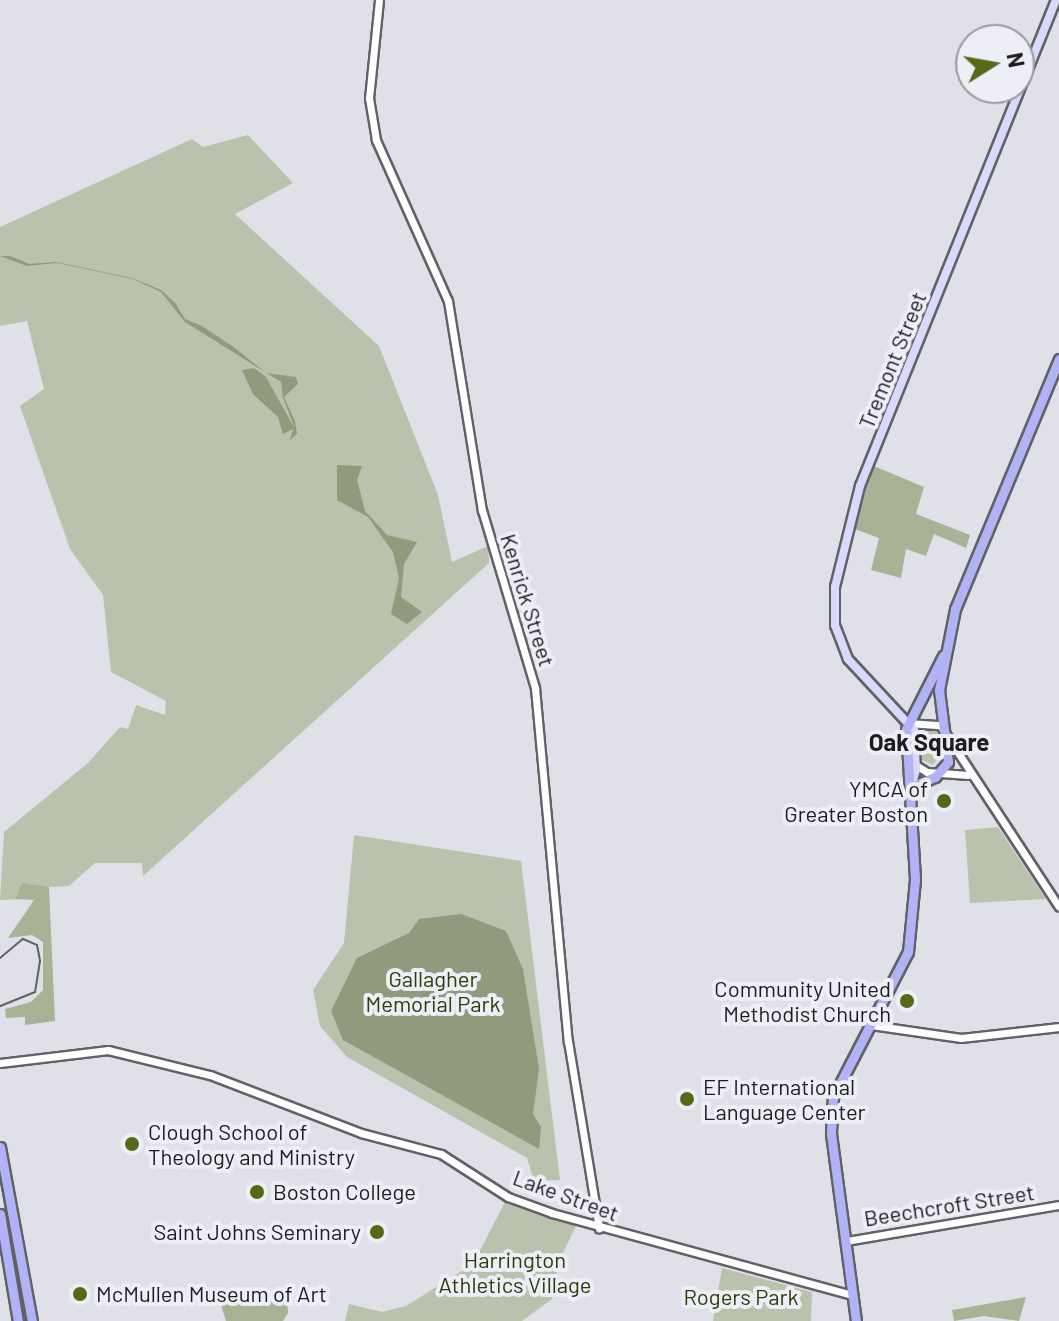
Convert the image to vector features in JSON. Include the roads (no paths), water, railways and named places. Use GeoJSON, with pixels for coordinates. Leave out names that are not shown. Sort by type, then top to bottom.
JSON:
{"type":"FeatureCollection","features":[{"type":"Feature","properties":{"kind":"main road","name":"Tremont Street"},"geometry":{"type":"LineString","coordinates":[[908,723],[845,653],[834,618],[835,587],[860,486],[1056,0]]}},
{"type":"Feature","properties":{"kind":"main road"},"geometry":{"type":"LineString","coordinates":[[856,1321],[833,1097],[903,968],[911,936],[908,723],[943,656],[971,564],[1059,359]]}},
{"type":"Feature","properties":{"kind":"main road"},"geometry":{"type":"LineString","coordinates":[[911,787],[939,774],[948,762],[948,739],[940,706],[943,656]]}},
{"type":"Feature","properties":{"kind":"main road"},"geometry":{"type":"LineString","coordinates":[[922,701],[934,698],[940,706]]}},
{"type":"Feature","properties":{"kind":"main road"},"geometry":{"type":"LineString","coordinates":[[908,723],[917,767],[911,787]]}},
{"type":"Feature","properties":{"kind":"main road"},"geometry":{"type":"LineString","coordinates":[[0,1147],[32,1321]]}},
{"type":"Feature","properties":{"kind":"main road"},"geometry":{"type":"LineString","coordinates":[[0,1214],[18,1321]]}},
{"type":"Feature","properties":{"kind":"street","name":"Kenrick Street"},"geometry":{"type":"LineString","coordinates":[[379,0],[369,98],[376,140],[448,301],[482,510],[535,688],[568,1041],[599,1228]]}},
{"type":"Feature","properties":{"kind":"street"},"geometry":{"type":"LineString","coordinates":[[908,723],[935,721],[968,775],[1059,907]]}},
{"type":"Feature","properties":{"kind":"street"},"geometry":{"type":"LineString","coordinates":[[906,747],[917,767],[939,774],[968,775]]}},
{"type":"Feature","properties":{"kind":"street"},"geometry":{"type":"LineString","coordinates":[[871,1025],[961,1038],[1059,1027]]}},
{"type":"Feature","properties":{"kind":"street","name":"Lake Street"},"geometry":{"type":"LineString","coordinates":[[0,1063],[108,1050],[210,1075],[361,1133],[441,1154],[508,1197],[599,1228],[852,1295]]}},
{"type":"Feature","properties":{"kind":"street","name":"Beechcroft Street"},"geometry":{"type":"LineString","coordinates":[[846,1241],[1059,1205]]}},
{"type":"Feature","properties":{"kind":"tram line"},"geometry":{"type":"LineString","coordinates":[[0,958],[23,939],[37,945],[40,961],[35,992],[0,1006]]}},
{"type":"Feature","properties":{"kind":"tram line"},"geometry":{"type":"LineString","coordinates":[[0,1176],[26,1321]]}},
{"type":"Feature","properties":{"kind":"place","name":"YMCA of Greater Boston"},"geometry":{"type":"Point","coordinates":[944,801]}},
{"type":"Feature","properties":{"kind":"place","name":"Community United Methodist Church"},"geometry":{"type":"Point","coordinates":[907,1001]}},
{"type":"Feature","properties":{"kind":"place","name":"EF International Language Center"},"geometry":{"type":"Point","coordinates":[687,1099]}},
{"type":"Feature","properties":{"kind":"place","name":"Clough School of Theology and Ministry"},"geometry":{"type":"Point","coordinates":[132,1144]}},
{"type":"Feature","properties":{"kind":"place","name":"Boston College"},"geometry":{"type":"Point","coordinates":[257,1192]}},
{"type":"Feature","properties":{"kind":"place","name":"Saint Johns Seminary"},"geometry":{"type":"Point","coordinates":[377,1232]}},
{"type":"Feature","properties":{"kind":"place","name":"McMullen Museum of Art"},"geometry":{"type":"Point","coordinates":[80,1294]}},
{"type":"Feature","properties":{"kind":"district","name":"Oak Square"},"geometry":{"type":"Point","coordinates":[929,742]}},
{"type":"Feature","properties":{"kind":"park label","name":"Gallagher Memorial Park"},"geometry":{"type":"Point","coordinates":[433,990]}},
{"type":"Feature","properties":{"kind":"park label","name":"Harrington Athletics Village"},"geometry":{"type":"Point","coordinates":[515,1272]}},
{"type":"Feature","properties":{"kind":"park label","name":"Rogers Park"},"geometry":{"type":"Point","coordinates":[741,1297]}}]}
